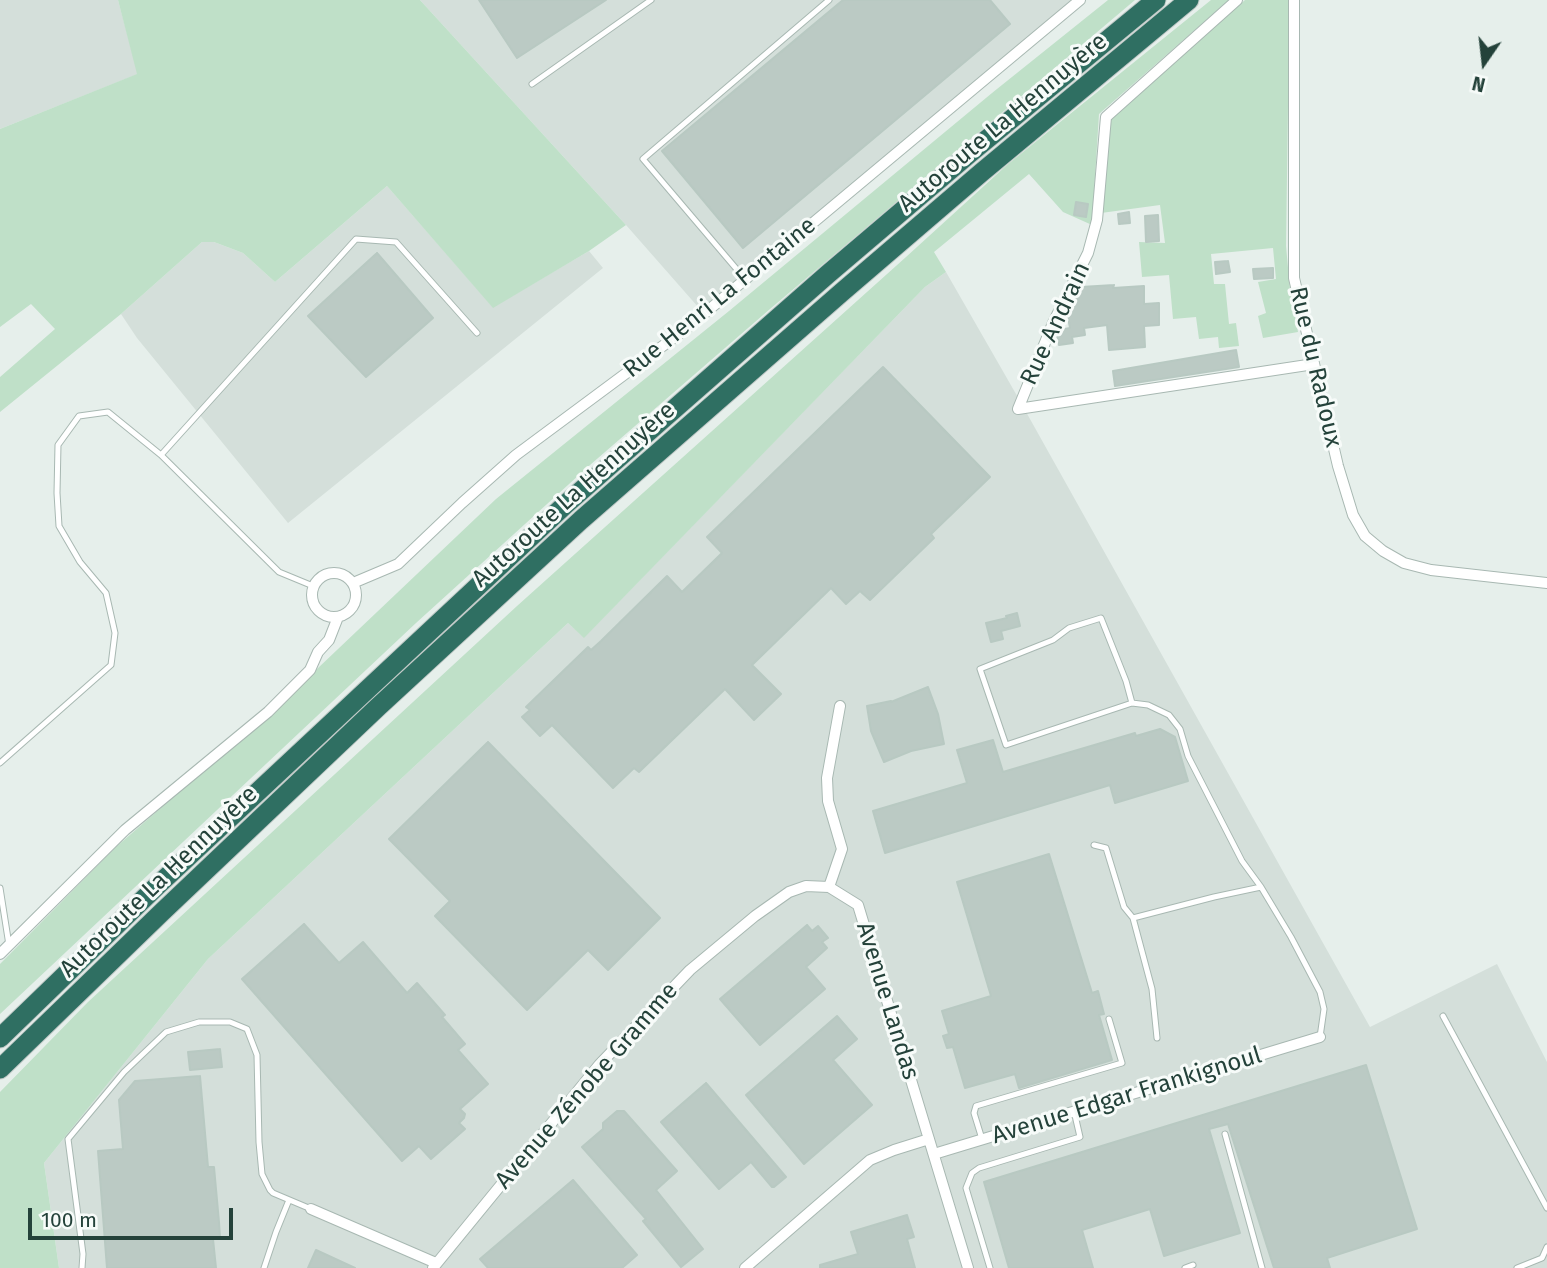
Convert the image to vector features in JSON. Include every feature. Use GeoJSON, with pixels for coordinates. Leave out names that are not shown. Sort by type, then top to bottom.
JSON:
{"type":"FeatureCollection","features":[{"type":"Feature","properties":{"kind":"highway","name":"Autoroute La Hennuyère"},"geometry":{"type":"LineString","coordinates":[[4,1034],[168,875],[566,504],[828,274],[1156,0]]}},
{"type":"Feature","properties":{"kind":"highway","name":"Autoroute La Hennuyère"},"geometry":{"type":"LineString","coordinates":[[0,1069],[377,707],[581,520],[982,172],[1189,0]]}},
{"type":"Feature","properties":{"kind":"highway"},"geometry":{"type":"LineString","coordinates":[[0,1084],[18,1065],[40,1029]]}},
{"type":"Feature","properties":{"kind":"street"},"geometry":{"type":"LineString","coordinates":[[1058,0],[1066,11]]}},
{"type":"Feature","properties":{"kind":"street","name":"Rue Henri La Fontaine"},"geometry":{"type":"LineString","coordinates":[[353,583],[398,564],[516,455],[687,328],[1080,0]]}},
{"type":"Feature","properties":{"kind":"street","name":"Rue Andrain"},"geometry":{"type":"LineString","coordinates":[[1237,0],[1106,117],[1097,220],[1088,253],[1053,323],[1018,408],[1314,364]]}},
{"type":"Feature","properties":{"kind":"street","name":"Rue du Radoux"},"geometry":{"type":"LineString","coordinates":[[1294,0],[1294,278],[1338,466],[1353,515],[1365,536],[1404,563],[1431,570],[1547,583]]}},
{"type":"Feature","properties":{"kind":"street"},"geometry":{"type":"LineString","coordinates":[[329,573],[343,574],[353,583],[356,589],[355,601],[349,611],[338,617],[325,615],[312,600],[313,586],[329,573]]}},
{"type":"Feature","properties":{"kind":"street"},"geometry":{"type":"LineString","coordinates":[[0,954],[125,831],[268,712],[310,670],[318,652],[330,639],[338,617]]}},
{"type":"Feature","properties":{"kind":"street"},"geometry":{"type":"LineString","coordinates":[[829,887],[842,849],[828,801],[827,778],[840,706]]}},
{"type":"Feature","properties":{"kind":"street","name":"Avenue Zénobe Gramme"},"geometry":{"type":"LineString","coordinates":[[434,1266],[599,1065],[690,970],[755,916],[789,892],[806,886],[829,887]]}},
{"type":"Feature","properties":{"kind":"street","name":"Avenue Landas"},"geometry":{"type":"LineString","coordinates":[[829,887],[858,905],[968,1268]]}},
{"type":"Feature","properties":{"kind":"street","name":"Avenue Edgar Frankignoul"},"geometry":{"type":"LineString","coordinates":[[934,1154],[1320,1037]]}},
{"type":"Feature","properties":{"kind":"street"},"geometry":{"type":"LineString","coordinates":[[748,1267],[870,1160],[929,1139]]}},
{"type":"Feature","properties":{"kind":"street"},"geometry":{"type":"LineString","coordinates":[[311,1209],[434,1266]]}},
{"type":"Feature","properties":{"kind":"lane"},"geometry":{"type":"LineString","coordinates":[[532,84],[651,0]]}},
{"type":"Feature","properties":{"kind":"lane"},"geometry":{"type":"LineString","coordinates":[[745,279],[643,159],[829,0]]}},
{"type":"Feature","properties":{"kind":"lane"},"geometry":{"type":"LineString","coordinates":[[160,455],[356,239],[396,242],[477,333]]}},
{"type":"Feature","properties":{"kind":"lane"},"geometry":{"type":"LineString","coordinates":[[0,763],[111,665],[115,633],[106,593],[80,562],[59,526],[58,445],[79,416],[108,411],[160,455],[279,572],[313,586]]}},
{"type":"Feature","properties":{"kind":"lane"},"geometry":{"type":"LineString","coordinates":[[1132,703],[1101,618],[1069,628],[1054,640],[980,669],[1006,745],[1132,703],[1148,705],[1169,715],[1180,729],[1188,756],[1242,861],[1291,937],[1320,992],[1324,1009],[1320,1037]]}},
{"type":"Feature","properties":{"kind":"lane"},"geometry":{"type":"LineString","coordinates":[[1094,845],[1106,848],[1124,907],[1133,918],[1152,989],[1157,1038]]}},
{"type":"Feature","properties":{"kind":"lane"},"geometry":{"type":"LineString","coordinates":[[1133,918],[1261,887]]}},
{"type":"Feature","properties":{"kind":"lane"},"geometry":{"type":"LineString","coordinates":[[0,888],[9,945]]}},
{"type":"Feature","properties":{"kind":"lane"},"geometry":{"type":"LineString","coordinates":[[1443,1016],[1547,1208]]}},
{"type":"Feature","properties":{"kind":"lane"},"geometry":{"type":"LineString","coordinates":[[982,1139],[974,1113],[976,1106],[1122,1063],[1109,1019]]}},
{"type":"Feature","properties":{"kind":"lane"},"geometry":{"type":"LineString","coordinates":[[82,1268],[83,1254],[68,1139],[124,1072],[166,1032],[199,1022],[230,1022],[247,1029],[257,1055],[262,1174],[270,1191],[311,1209]]}},
{"type":"Feature","properties":{"kind":"lane"},"geometry":{"type":"LineString","coordinates":[[990,1268],[966,1188],[972,1172],[1080,1137],[1074,1111]]}},
{"type":"Feature","properties":{"kind":"lane"},"geometry":{"type":"LineString","coordinates":[[1225,1134],[1262,1268]]}},
{"type":"Feature","properties":{"kind":"lane"},"geometry":{"type":"LineString","coordinates":[[264,1268],[289,1200]]}},
{"type":"Feature","properties":{"kind":"lane"},"geometry":{"type":"LineString","coordinates":[[1517,1268],[1542,1258],[1547,1247]]}},
{"type":"Feature","properties":{"kind":"lane"},"geometry":{"type":"LineString","coordinates":[[1185,1268],[1193,1265]]}},
{"type":"Feature","properties":{"kind":"shaded area"},"geometry":{"type":"Polygon","coordinates":[[[0,0],[118,0],[138,74],[0,129],[0,0]]]}},
{"type":"Feature","properties":{"kind":"shaded area"},"geometry":{"type":"Polygon","coordinates":[[[420,0],[1076,0],[706,316],[420,0]]]}},
{"type":"Feature","properties":{"kind":"shaded area"},"geometry":{"type":"Polygon","coordinates":[[[387,186],[493,307],[589,251],[603,268],[288,523],[137,338],[121,314],[202,242],[214,242],[243,253],[275,282],[387,186]]]}},
{"type":"Feature","properties":{"kind":"shaded area"},"geometry":{"type":"Polygon","coordinates":[[[946,272],[1370,1027],[1497,964],[1547,1062],[1547,1268],[59,1268],[44,1163],[208,959],[568,623],[584,637],[925,287],[946,272]]]}},
{"type":"Feature","properties":{"kind":"green space"},"geometry":{"type":"Polygon","coordinates":[[[118,0],[420,0],[626,225],[589,251],[493,308],[387,186],[275,282],[243,253],[214,242],[202,242],[121,314],[0,412],[0,377],[55,329],[31,304],[0,327],[0,129],[137,74],[118,0]]]}},
{"type":"Feature","properties":{"kind":"green space"},"geometry":{"type":"Polygon","coordinates":[[[1108,0],[1135,0],[590,465],[416,623],[0,1014],[0,964],[116,847],[278,706],[496,499],[1108,0]]]}},
{"type":"Feature","properties":{"kind":"green space"},"geometry":{"type":"Polygon","coordinates":[[[1211,0],[1229,0],[1099,114],[1092,225],[1063,212],[1029,174],[934,252],[946,272],[925,287],[584,638],[568,623],[208,959],[44,1163],[59,1268],[0,1268],[0,1092],[88,1002],[517,606],[1007,165],[1211,0]]]}},
{"type":"Feature","properties":{"kind":"green space"},"geometry":{"type":"Polygon","coordinates":[[[1245,0],[1288,0],[1286,246],[1298,332],[1263,338],[1258,316],[1266,313],[1258,282],[1276,279],[1273,248],[1211,254],[1214,284],[1225,284],[1229,324],[1236,323],[1239,346],[1219,348],[1218,337],[1199,339],[1196,317],[1173,319],[1169,275],[1142,277],[1139,242],[1165,243],[1160,205],[1101,213],[1110,121],[1245,0]]]}},
{"type":"Feature","properties":{"kind":"building"},"geometry":{"type":"Polygon","coordinates":[[[479,0],[606,0],[517,58],[479,0]]]}},
{"type":"Feature","properties":{"kind":"building"},"geometry":{"type":"Polygon","coordinates":[[[843,0],[990,0],[1010,24],[743,248],[662,151],[843,0]]]}},
{"type":"Feature","properties":{"kind":"building"},"geometry":{"type":"Polygon","coordinates":[[[1076,202],[1088,204],[1086,217],[1074,215],[1076,202]]]}},
{"type":"Feature","properties":{"kind":"building"},"geometry":{"type":"Polygon","coordinates":[[[1129,212],[1130,223],[1119,224],[1118,214],[1129,212]]]}},
{"type":"Feature","properties":{"kind":"building"},"geometry":{"type":"Polygon","coordinates":[[[1158,215],[1159,241],[1146,242],[1145,216],[1158,215]]]}},
{"type":"Feature","properties":{"kind":"building"},"geometry":{"type":"Polygon","coordinates":[[[377,253],[433,318],[366,377],[308,316],[377,253]]]}},
{"type":"Feature","properties":{"kind":"building"},"geometry":{"type":"Polygon","coordinates":[[[1228,261],[1230,272],[1216,274],[1215,262],[1228,261]]]}},
{"type":"Feature","properties":{"kind":"building"},"geometry":{"type":"Polygon","coordinates":[[[1273,268],[1273,278],[1254,279],[1253,269],[1273,268]]]}},
{"type":"Feature","properties":{"kind":"building"},"geometry":{"type":"Polygon","coordinates":[[[1114,285],[1113,288],[1144,286],[1144,304],[1159,303],[1159,325],[1144,326],[1145,347],[1109,350],[1107,325],[1084,328],[1085,335],[1072,337],[1073,343],[1059,345],[1057,334],[1059,330],[1070,328],[1067,312],[1079,289],[1114,285]]]}},
{"type":"Feature","properties":{"kind":"building"},"geometry":{"type":"Polygon","coordinates":[[[1236,350],[1239,367],[1115,386],[1113,371],[1236,350]]]}},
{"type":"Feature","properties":{"kind":"building"},"geometry":{"type":"Polygon","coordinates":[[[883,367],[990,477],[931,534],[934,538],[870,600],[860,591],[846,604],[831,588],[752,665],[781,694],[754,720],[725,689],[639,772],[634,768],[613,788],[552,725],[540,736],[522,717],[530,710],[526,707],[588,647],[591,650],[601,641],[667,576],[682,592],[722,553],[707,537],[883,367]]]}},
{"type":"Feature","properties":{"kind":"building"},"geometry":{"type":"Polygon","coordinates":[[[1017,613],[1020,626],[1001,631],[1003,639],[991,642],[986,623],[1017,613]]]}},
{"type":"Feature","properties":{"kind":"building"},"geometry":{"type":"Polygon","coordinates":[[[928,687],[938,714],[944,744],[911,751],[884,762],[871,731],[867,706],[891,702],[928,687]]]}},
{"type":"Feature","properties":{"kind":"building"},"geometry":{"type":"Polygon","coordinates":[[[1160,729],[1175,737],[1188,781],[1115,803],[1110,785],[885,853],[873,811],[967,783],[957,750],[993,740],[1003,772],[1135,733],[1136,736],[1160,729]]]}},
{"type":"Feature","properties":{"kind":"building"},"geometry":{"type":"Polygon","coordinates":[[[488,742],[660,918],[608,970],[588,950],[527,1010],[435,916],[450,901],[389,839],[488,742]]]}},
{"type":"Feature","properties":{"kind":"building"},"geometry":{"type":"Polygon","coordinates":[[[1049,854],[1092,993],[1098,991],[1104,1014],[1099,1015],[1112,1060],[1019,1088],[1015,1074],[965,1088],[953,1047],[947,1048],[943,1036],[949,1034],[942,1011],[991,996],[957,882],[1049,854]]]}},
{"type":"Feature","properties":{"kind":"building"},"geometry":{"type":"Polygon","coordinates":[[[304,924],[339,963],[363,942],[407,993],[417,983],[445,1015],[442,1017],[465,1044],[458,1050],[488,1084],[460,1109],[465,1114],[459,1123],[465,1129],[431,1159],[419,1146],[402,1161],[242,979],[304,924]]]}},
{"type":"Feature","properties":{"kind":"building"},"geometry":{"type":"Polygon","coordinates":[[[807,925],[812,931],[818,926],[828,938],[822,942],[827,948],[806,967],[825,989],[760,1045],[720,999],[807,925]]]}},
{"type":"Feature","properties":{"kind":"building"},"geometry":{"type":"Polygon","coordinates":[[[837,1016],[857,1039],[833,1060],[872,1105],[804,1164],[746,1095],[837,1016]]]}},
{"type":"Feature","properties":{"kind":"building"},"geometry":{"type":"Polygon","coordinates":[[[220,1049],[222,1067],[190,1070],[188,1052],[220,1049]]]}},
{"type":"Feature","properties":{"kind":"building"},"geometry":{"type":"Polygon","coordinates":[[[1366,1065],[1417,1229],[1327,1258],[1330,1268],[1274,1268],[1228,1124],[1209,1129],[1240,1233],[1164,1256],[1150,1209],[1082,1230],[1093,1268],[1009,1268],[984,1182],[1366,1065]]]}},
{"type":"Feature","properties":{"kind":"building"},"geometry":{"type":"Polygon","coordinates":[[[200,1076],[208,1167],[214,1167],[219,1222],[220,1238],[213,1239],[216,1268],[107,1268],[98,1151],[123,1149],[119,1100],[135,1081],[200,1076]]]}},
{"type":"Feature","properties":{"kind":"building"},"geometry":{"type":"Polygon","coordinates":[[[706,1083],[786,1177],[774,1187],[751,1162],[719,1189],[661,1122],[706,1083]]]}},
{"type":"Feature","properties":{"kind":"building"},"geometry":{"type":"Polygon","coordinates":[[[617,1111],[624,1111],[677,1171],[656,1190],[703,1249],[681,1267],[643,1221],[646,1219],[582,1147],[603,1129],[603,1123],[617,1111]]]}},
{"type":"Feature","properties":{"kind":"building"},"geometry":{"type":"Polygon","coordinates":[[[573,1180],[637,1255],[622,1268],[488,1268],[480,1259],[573,1180]]]}},
{"type":"Feature","properties":{"kind":"building"},"geometry":{"type":"Polygon","coordinates":[[[907,1215],[914,1237],[907,1239],[915,1268],[820,1268],[820,1265],[858,1254],[851,1232],[907,1215]]]}},
{"type":"Feature","properties":{"kind":"building"},"geometry":{"type":"Polygon","coordinates":[[[316,1250],[355,1268],[308,1268],[316,1250]]]}}]}
